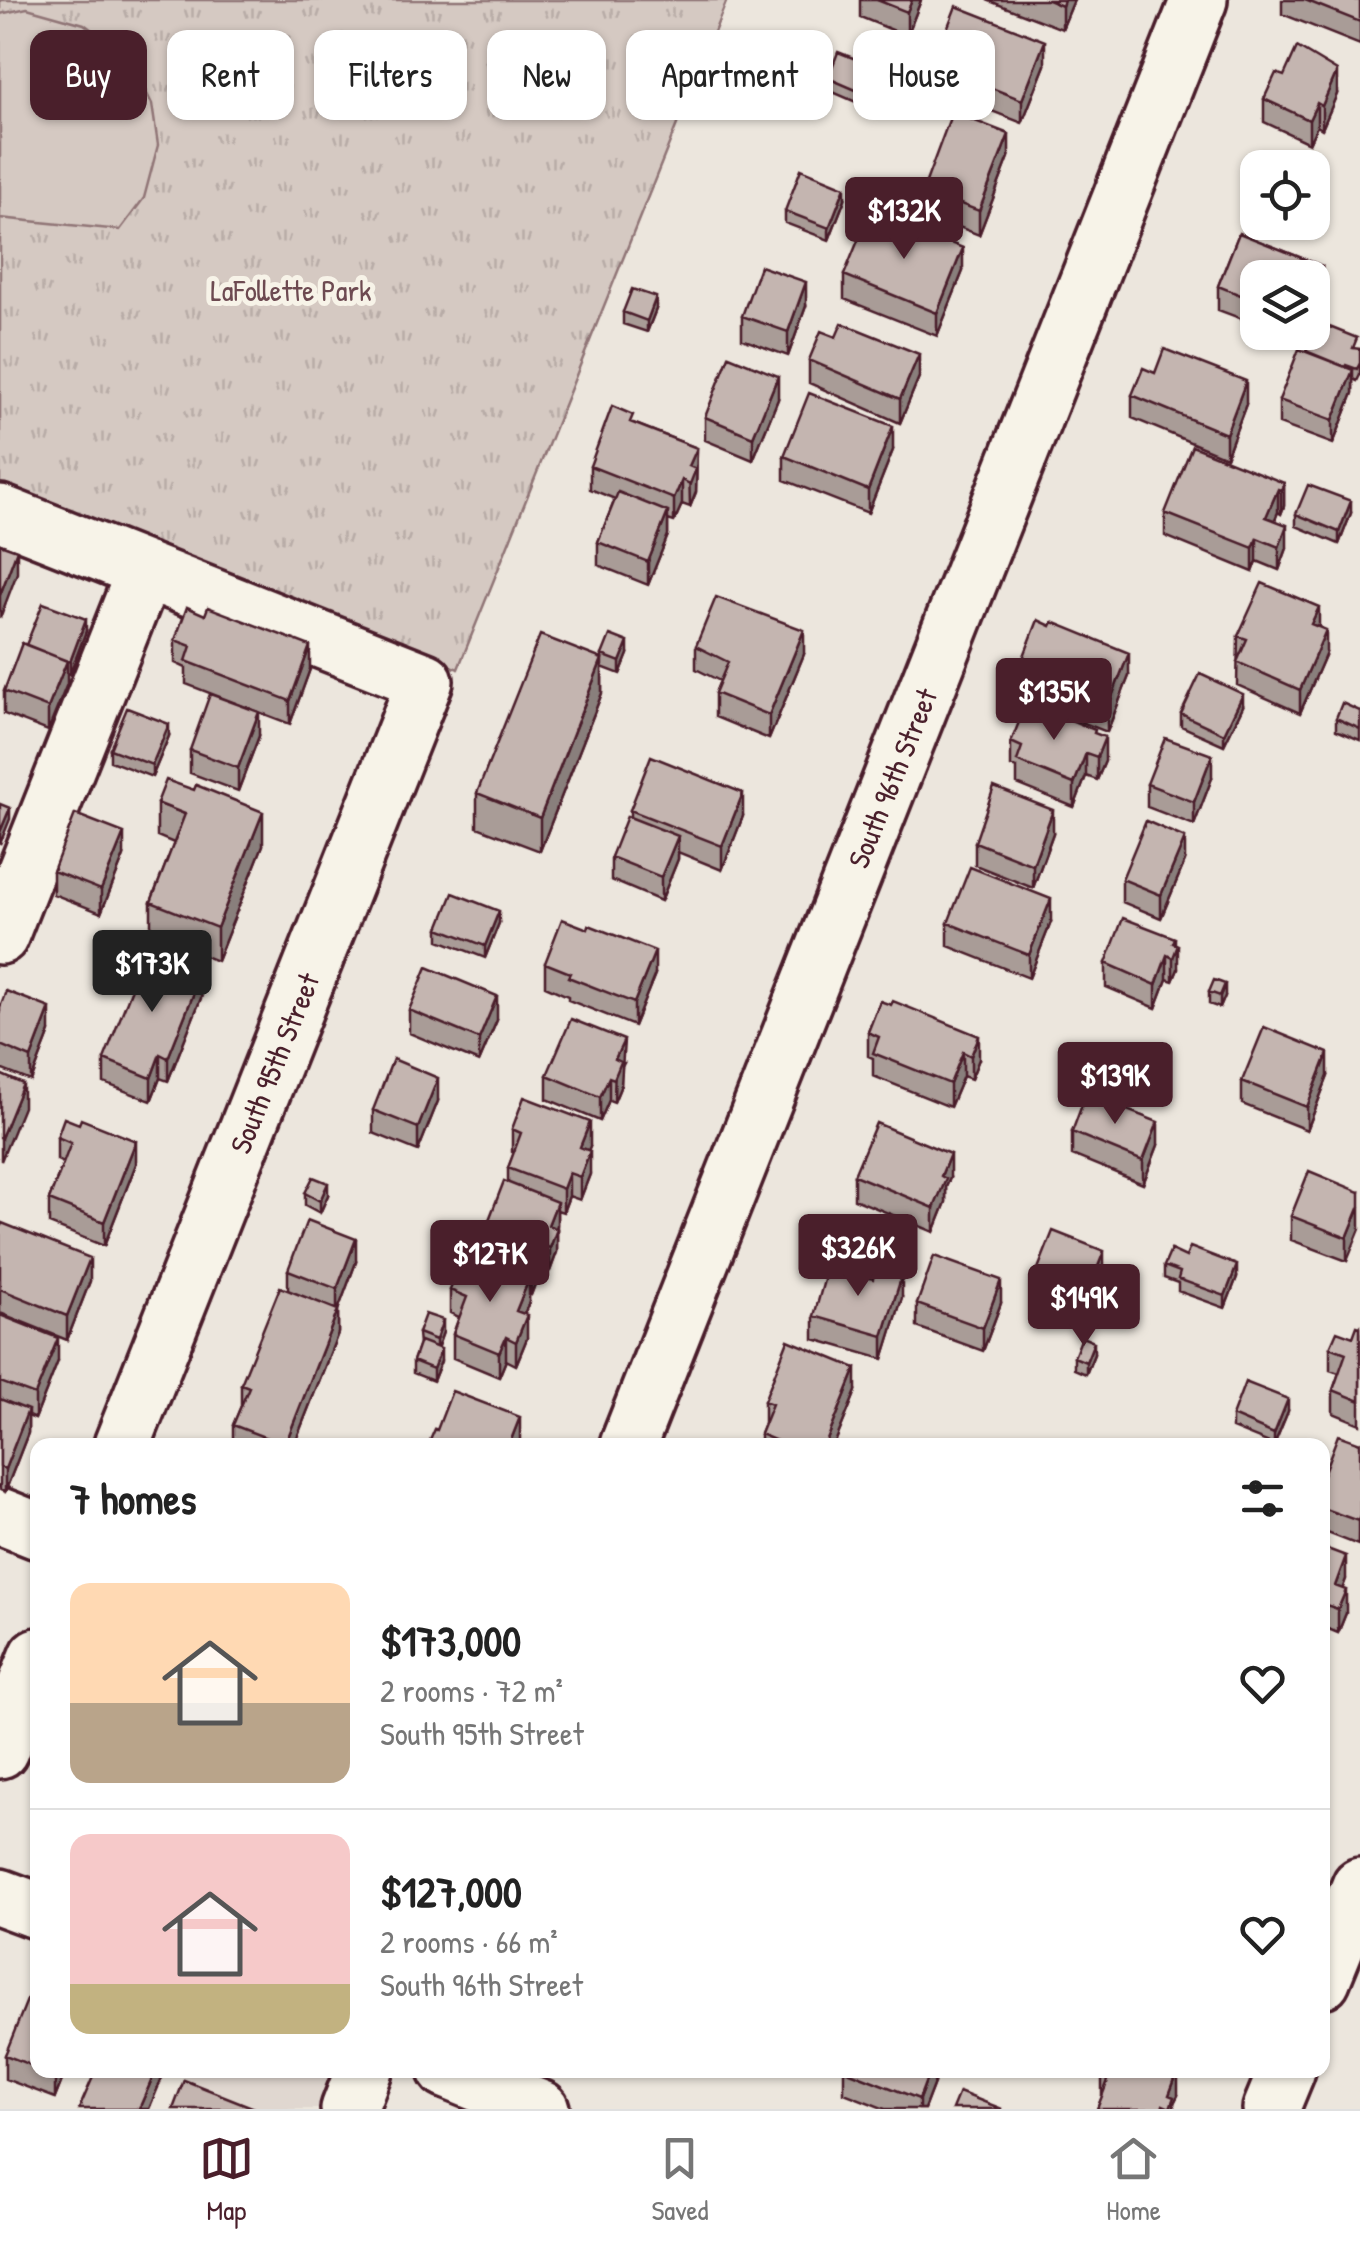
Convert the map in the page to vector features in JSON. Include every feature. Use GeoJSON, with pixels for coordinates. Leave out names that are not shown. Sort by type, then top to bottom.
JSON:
{"type":"FeatureCollection","features":[{"type":"Feature","properties":{"kind":"street","name":"South 96th Street"},"geometry":{"type":"LineString","coordinates":[[631,1438],[1199,0]]}},
{"type":"Feature","properties":{"kind":"street"},"geometry":{"type":"LineString","coordinates":[[0,513],[145,570],[0,936]]}},
{"type":"Feature","properties":{"kind":"street","name":"South 95th Street"},"geometry":{"type":"LineString","coordinates":[[125,1438],[425,681],[145,570]]}},
{"type":"Feature","properties":{"kind":"street"},"geometry":{"type":"LineString","coordinates":[[0,1516],[30,1528]]}},
{"type":"Feature","properties":{"kind":"street"},"geometry":{"type":"LineString","coordinates":[[0,1750],[30,1676]]}},
{"type":"Feature","properties":{"kind":"street"},"geometry":{"type":"LineString","coordinates":[[1330,1960],[1360,1886]]}},
{"type":"Feature","properties":{"kind":"street"},"geometry":{"type":"LineString","coordinates":[[0,1897],[30,1908]]}},
{"type":"Feature","properties":{"kind":"street"},"geometry":{"type":"LineString","coordinates":[[348,2109],[361,2078]]}},
{"type":"Feature","properties":{"kind":"street"},"geometry":{"type":"LineString","coordinates":[[465,2078],[541,2109]]}},
{"type":"Feature","properties":{"kind":"street"},"geometry":{"type":"LineString","coordinates":[[1271,2109],[1284,2078]]}},
{"type":"Feature","properties":{"kind":"shaded area"},"geometry":{"type":"Polygon","coordinates":[[[184,2078],[379,2078],[367,2109],[173,2109],[184,2078]]]}},
{"type":"Feature","properties":{"kind":"green space","name":"LaFollette Park"},"geometry":{"type":"Polygon","coordinates":[[[0,0],[727,0],[715,30],[626,30],[626,120],[679,120],[458,669],[0,488],[0,0]]]}},
{"type":"Feature","properties":{"kind":"green space"},"geometry":{"type":"Polygon","coordinates":[[[27,8],[84,24],[92,30],[30,30],[30,120],[147,120],[147,94],[158,145],[144,198],[120,230],[0,218],[0,14],[27,8]]]}},
{"type":"Feature","properties":{"kind":"building"},"geometry":{"type":"Polygon","coordinates":[[[877,0],[912,0],[907,12],[877,0]]]}},
{"type":"Feature","properties":{"kind":"building"},"geometry":{"type":"Polygon","coordinates":[[[1305,0],[1360,0],[1360,22],[1305,0]]]}},
{"type":"Feature","properties":{"kind":"building"},"geometry":{"type":"Polygon","coordinates":[[[956,6],[1045,41],[1022,100],[995,89],[995,30],[947,30],[956,6]]]}},
{"type":"Feature","properties":{"kind":"building"},"geometry":{"type":"Polygon","coordinates":[[[1297,47],[1337,71],[1322,106],[1317,103],[1309,120],[1264,99],[1276,73],[1284,76],[1297,47]]]}},
{"type":"Feature","properties":{"kind":"building"},"geometry":{"type":"Polygon","coordinates":[[[838,52],[853,58],[853,89],[833,80],[838,52]]]}},
{"type":"Feature","properties":{"kind":"building"},"geometry":{"type":"Polygon","coordinates":[[[949,120],[973,120],[1009,134],[979,211],[923,190],[949,120]]]}},
{"type":"Feature","properties":{"kind":"building"},"geometry":{"type":"Polygon","coordinates":[[[801,169],[845,187],[829,228],[785,211],[801,169]]]}},
{"type":"Feature","properties":{"kind":"building"},"geometry":{"type":"Polygon","coordinates":[[[870,211],[963,248],[937,313],[844,275],[870,211]]]}},
{"type":"Feature","properties":{"kind":"building"},"geometry":{"type":"Polygon","coordinates":[[[1239,233],[1240,240],[1257,240],[1307,260],[1240,260],[1240,295],[1218,286],[1239,233]]]}},
{"type":"Feature","properties":{"kind":"building"},"geometry":{"type":"Polygon","coordinates":[[[760,266],[806,282],[788,332],[742,316],[760,266]]]}},
{"type":"Feature","properties":{"kind":"building"},"geometry":{"type":"Polygon","coordinates":[[[632,289],[656,297],[647,321],[623,312],[632,289]]]}},
{"type":"Feature","properties":{"kind":"building"},"geometry":{"type":"Polygon","coordinates":[[[842,323],[919,354],[900,399],[809,360],[821,331],[836,337],[842,323]]]}},
{"type":"Feature","properties":{"kind":"building"},"geometry":{"type":"Polygon","coordinates":[[[1330,327],[1357,338],[1353,348],[1360,349],[1360,363],[1357,369],[1345,367],[1306,351],[1330,350],[1330,327]]]}},
{"type":"Feature","properties":{"kind":"building"},"geometry":{"type":"Polygon","coordinates":[[[1164,349],[1246,381],[1226,434],[1132,395],[1143,368],[1155,373],[1164,349]]]}},
{"type":"Feature","properties":{"kind":"building"},"geometry":{"type":"Polygon","coordinates":[[[1299,350],[1353,370],[1333,420],[1279,400],[1299,350]]]}},
{"type":"Feature","properties":{"kind":"building"},"geometry":{"type":"Polygon","coordinates":[[[729,356],[778,376],[753,437],[705,417],[729,356]]]}},
{"type":"Feature","properties":{"kind":"building"},"geometry":{"type":"Polygon","coordinates":[[[809,393],[893,426],[868,490],[784,456],[809,393]]]}},
{"type":"Feature","properties":{"kind":"building"},"geometry":{"type":"Polygon","coordinates":[[[612,406],[633,415],[630,422],[697,448],[689,466],[696,469],[690,484],[682,480],[674,499],[590,466],[612,406]]]}},
{"type":"Feature","properties":{"kind":"building"},"geometry":{"type":"Polygon","coordinates":[[[1192,446],[1284,483],[1266,517],[1287,525],[1279,547],[1257,538],[1253,548],[1165,513],[1192,446]]]}},
{"type":"Feature","properties":{"kind":"building"},"geometry":{"type":"Polygon","coordinates":[[[1308,485],[1351,501],[1339,532],[1296,514],[1308,485]]]}},
{"type":"Feature","properties":{"kind":"building"},"geometry":{"type":"Polygon","coordinates":[[[618,492],[668,512],[648,562],[598,542],[618,492]]]}},
{"type":"Feature","properties":{"kind":"building"},"geometry":{"type":"Polygon","coordinates":[[[0,544],[17,550],[0,595],[0,544]]]}},
{"type":"Feature","properties":{"kind":"building"},"geometry":{"type":"Polygon","coordinates":[[[1262,583],[1319,607],[1311,624],[1326,630],[1300,690],[1237,662],[1247,639],[1238,636],[1262,583]]]}},
{"type":"Feature","properties":{"kind":"building"},"geometry":{"type":"Polygon","coordinates":[[[716,597],[804,630],[769,715],[715,693],[728,662],[696,646],[716,597]]]}},
{"type":"Feature","properties":{"kind":"building"},"geometry":{"type":"Polygon","coordinates":[[[43,603],[86,619],[70,662],[26,645],[43,603]]]}},
{"type":"Feature","properties":{"kind":"building"},"geometry":{"type":"Polygon","coordinates":[[[187,607],[205,615],[208,607],[310,646],[290,701],[186,661],[191,646],[175,640],[187,607]]]}},
{"type":"Feature","properties":{"kind":"building"},"geometry":{"type":"Polygon","coordinates":[[[1038,620],[1051,626],[1053,622],[1129,653],[1107,709],[1030,678],[1032,674],[1019,669],[1038,620]]]}},
{"type":"Feature","properties":{"kind":"building"},"geometry":{"type":"Polygon","coordinates":[[[540,635],[602,659],[540,818],[477,793],[540,635]]]}},
{"type":"Feature","properties":{"kind":"building"},"geometry":{"type":"Polygon","coordinates":[[[610,635],[628,642],[620,662],[602,655],[610,635]]]}},
{"type":"Feature","properties":{"kind":"building"},"geometry":{"type":"Polygon","coordinates":[[[22,643],[67,661],[48,708],[4,691],[22,643]]]}},
{"type":"Feature","properties":{"kind":"building"},"geometry":{"type":"Polygon","coordinates":[[[1200,674],[1243,694],[1224,734],[1181,714],[1200,674]]]}},
{"type":"Feature","properties":{"kind":"building"},"geometry":{"type":"Polygon","coordinates":[[[210,694],[259,712],[238,768],[190,750],[210,694]]]}},
{"type":"Feature","properties":{"kind":"building"},"geometry":{"type":"Polygon","coordinates":[[[1027,702],[1105,737],[1097,757],[1086,753],[1074,784],[1017,761],[1022,747],[1011,742],[1027,702]]]}},
{"type":"Feature","properties":{"kind":"building"},"geometry":{"type":"Polygon","coordinates":[[[1342,703],[1360,711],[1360,729],[1336,718],[1342,703]]]}},
{"type":"Feature","properties":{"kind":"building"},"geometry":{"type":"Polygon","coordinates":[[[127,708],[169,724],[152,765],[110,749],[127,708]]]}},
{"type":"Feature","properties":{"kind":"building"},"geometry":{"type":"Polygon","coordinates":[[[1165,738],[1212,755],[1194,802],[1147,784],[1165,738]]]}},
{"type":"Feature","properties":{"kind":"building"},"geometry":{"type":"Polygon","coordinates":[[[651,756],[743,793],[722,846],[630,810],[651,756]]]}},
{"type":"Feature","properties":{"kind":"building"},"geometry":{"type":"Polygon","coordinates":[[[166,780],[194,790],[196,785],[263,812],[217,928],[151,902],[185,814],[157,803],[166,780]]]}},
{"type":"Feature","properties":{"kind":"building"},"geometry":{"type":"Polygon","coordinates":[[[994,787],[1053,810],[1033,865],[975,842],[994,787]]]}},
{"type":"Feature","properties":{"kind":"building"},"geometry":{"type":"Polygon","coordinates":[[[0,804],[10,808],[0,832],[0,804]]]}},
{"type":"Feature","properties":{"kind":"building"},"geometry":{"type":"Polygon","coordinates":[[[75,814],[124,833],[101,890],[53,871],[75,814]]]}},
{"type":"Feature","properties":{"kind":"building"},"geometry":{"type":"Polygon","coordinates":[[[627,816],[678,836],[661,877],[611,857],[627,816]]]}},
{"type":"Feature","properties":{"kind":"building"},"geometry":{"type":"Polygon","coordinates":[[[1146,821],[1185,838],[1161,895],[1122,879],[1146,821]]]}},
{"type":"Feature","properties":{"kind":"building"},"geometry":{"type":"Polygon","coordinates":[[[970,867],[1051,899],[1029,955],[948,923],[970,867]]]}},
{"type":"Feature","properties":{"kind":"building"},"geometry":{"type":"Polygon","coordinates":[[[453,893],[499,911],[485,946],[439,928],[453,893]]]}},
{"type":"Feature","properties":{"kind":"building"},"geometry":{"type":"Polygon","coordinates":[[[1123,918],[1175,938],[1173,943],[1178,945],[1173,958],[1167,955],[1156,985],[1106,963],[1123,918]]]}},
{"type":"Feature","properties":{"kind":"building"},"geometry":{"type":"Polygon","coordinates":[[[562,919],[588,929],[589,925],[655,951],[634,1003],[568,977],[570,973],[545,963],[562,919]]]}},
{"type":"Feature","properties":{"kind":"building"},"geometry":{"type":"Polygon","coordinates":[[[146,953],[201,975],[168,1058],[160,1054],[151,1078],[104,1059],[146,953]]]}},
{"type":"Feature","properties":{"kind":"building"},"geometry":{"type":"Polygon","coordinates":[[[427,967],[497,996],[479,1039],[409,1010],[427,967]]]}},
{"type":"Feature","properties":{"kind":"building"},"geometry":{"type":"Polygon","coordinates":[[[1214,980],[1225,984],[1220,996],[1209,992],[1214,980]]]}},
{"type":"Feature","properties":{"kind":"building"},"geometry":{"type":"Polygon","coordinates":[[[6,991],[50,1008],[31,1058],[0,1045],[0,1007],[6,991]]]}},
{"type":"Feature","properties":{"kind":"building"},"geometry":{"type":"Polygon","coordinates":[[[880,1001],[891,1005],[893,1001],[979,1036],[971,1056],[963,1052],[950,1084],[873,1053],[879,1037],[868,1032],[880,1001]]]}},
{"type":"Feature","properties":{"kind":"building"},"geometry":{"type":"Polygon","coordinates":[[[571,1019],[624,1040],[615,1059],[621,1062],[614,1079],[609,1077],[600,1097],[547,1075],[571,1019]]]}},
{"type":"Feature","properties":{"kind":"building"},"geometry":{"type":"Polygon","coordinates":[[[1264,1027],[1328,1053],[1307,1107],[1242,1081],[1264,1027]]]}},
{"type":"Feature","properties":{"kind":"building"},"geometry":{"type":"Polygon","coordinates":[[[393,1059],[438,1078],[418,1128],[373,1110],[393,1059]]]}},
{"type":"Feature","properties":{"kind":"building"},"geometry":{"type":"Polygon","coordinates":[[[0,1074],[23,1084],[1,1138],[0,1137],[0,1074]]]}},
{"type":"Feature","properties":{"kind":"building"},"geometry":{"type":"Polygon","coordinates":[[[1086,1094],[1158,1122],[1143,1161],[1072,1132],[1086,1094]]]}},
{"type":"Feature","properties":{"kind":"building"},"geometry":{"type":"Polygon","coordinates":[[[524,1097],[590,1122],[580,1147],[590,1151],[580,1177],[569,1173],[563,1189],[508,1168],[521,1133],[512,1129],[524,1097]]]}},
{"type":"Feature","properties":{"kind":"building"},"geometry":{"type":"Polygon","coordinates":[[[64,1118],[79,1124],[81,1119],[136,1141],[104,1222],[49,1200],[71,1143],[57,1137],[64,1118]]]}},
{"type":"Feature","properties":{"kind":"building"},"geometry":{"type":"Polygon","coordinates":[[[876,1123],[950,1154],[941,1176],[946,1179],[934,1208],[854,1175],[876,1123]]]}},
{"type":"Feature","properties":{"kind":"building"},"geometry":{"type":"Polygon","coordinates":[[[1309,1171],[1360,1192],[1360,1206],[1347,1238],[1291,1216],[1309,1171]]]}},
{"type":"Feature","properties":{"kind":"building"},"geometry":{"type":"Polygon","coordinates":[[[313,1177],[328,1183],[320,1201],[305,1193],[313,1177]]]}},
{"type":"Feature","properties":{"kind":"building"},"geometry":{"type":"Polygon","coordinates":[[[504,1181],[557,1202],[548,1225],[557,1229],[550,1248],[541,1245],[531,1272],[477,1251],[504,1181]]]}},
{"type":"Feature","properties":{"kind":"building"},"geometry":{"type":"Polygon","coordinates":[[[307,1220],[356,1239],[337,1289],[288,1270],[307,1220]]]}},
{"type":"Feature","properties":{"kind":"building"},"geometry":{"type":"Polygon","coordinates":[[[2,1223],[90,1258],[67,1316],[0,1289],[2,1223]]]}},
{"type":"Feature","properties":{"kind":"building"},"geometry":{"type":"Polygon","coordinates":[[[1053,1231],[1104,1251],[1085,1300],[1034,1279],[1053,1231]]]}},
{"type":"Feature","properties":{"kind":"building"},"geometry":{"type":"Polygon","coordinates":[[[1190,1247],[1237,1265],[1225,1296],[1178,1279],[1180,1272],[1164,1266],[1171,1250],[1186,1257],[1190,1247]]]}},
{"type":"Feature","properties":{"kind":"building"},"geometry":{"type":"Polygon","coordinates":[[[934,1256],[1001,1280],[983,1328],[917,1304],[934,1256]]]}},
{"type":"Feature","properties":{"kind":"building"},"geometry":{"type":"Polygon","coordinates":[[[483,1261],[529,1279],[516,1311],[527,1315],[516,1342],[506,1337],[499,1353],[453,1334],[467,1297],[450,1290],[461,1263],[479,1270],[483,1261]]]}},
{"type":"Feature","properties":{"kind":"building"},"geometry":{"type":"Polygon","coordinates":[[[828,1266],[873,1279],[876,1267],[902,1275],[883,1336],[814,1316],[828,1266]]]}},
{"type":"Feature","properties":{"kind":"building"},"geometry":{"type":"Polygon","coordinates":[[[280,1287],[338,1310],[288,1438],[267,1438],[233,1425],[249,1387],[241,1384],[280,1287]]]}},
{"type":"Feature","properties":{"kind":"building"},"geometry":{"type":"Polygon","coordinates":[[[425,1314],[443,1320],[436,1340],[418,1333],[425,1314]]]}},
{"type":"Feature","properties":{"kind":"building"},"geometry":{"type":"Polygon","coordinates":[[[0,1315],[58,1338],[35,1395],[0,1382],[0,1315]]]}},
{"type":"Feature","properties":{"kind":"building"},"geometry":{"type":"Polygon","coordinates":[[[1357,1326],[1360,1401],[1333,1390],[1346,1353],[1330,1347],[1337,1331],[1353,1337],[1357,1326]]]}},
{"type":"Feature","properties":{"kind":"building"},"geometry":{"type":"Polygon","coordinates":[[[1082,1337],[1094,1342],[1086,1362],[1074,1357],[1082,1337]]]}},
{"type":"Feature","properties":{"kind":"building"},"geometry":{"type":"Polygon","coordinates":[[[788,1340],[856,1368],[828,1438],[769,1438],[760,1434],[772,1404],[764,1401],[788,1340]]]}},
{"type":"Feature","properties":{"kind":"building"},"geometry":{"type":"Polygon","coordinates":[[[420,1341],[441,1349],[433,1369],[413,1361],[420,1341]]]}},
{"type":"Feature","properties":{"kind":"building"},"geometry":{"type":"Polygon","coordinates":[[[1245,1382],[1288,1399],[1274,1434],[1232,1416],[1245,1382]]]}},
{"type":"Feature","properties":{"kind":"building"},"geometry":{"type":"Polygon","coordinates":[[[452,1391],[520,1417],[512,1438],[431,1438],[452,1391]]]}},
{"type":"Feature","properties":{"kind":"building"},"geometry":{"type":"Polygon","coordinates":[[[0,1399],[28,1410],[5,1469],[0,1467],[0,1399]]]}},
{"type":"Feature","properties":{"kind":"building"},"geometry":{"type":"Polygon","coordinates":[[[1338,1435],[1360,1443],[1358,1521],[1330,1511],[1330,1456],[1338,1435]]]}},
{"type":"Feature","properties":{"kind":"building"},"geometry":{"type":"Polygon","coordinates":[[[1330,1550],[1346,1556],[1335,1586],[1346,1590],[1338,1609],[1330,1606],[1330,1550]]]}},
{"type":"Feature","properties":{"kind":"building"},"geometry":{"type":"Polygon","coordinates":[[[30,1992],[30,2065],[5,2055],[30,1992]]]}},
{"type":"Feature","properties":{"kind":"building"},"geometry":{"type":"Polygon","coordinates":[[[93,2078],[153,2078],[139,2109],[79,2109],[93,2078]]]}},
{"type":"Feature","properties":{"kind":"building"},"geometry":{"type":"Polygon","coordinates":[[[865,2078],[927,2078],[919,2099],[865,2078]]]}},
{"type":"Feature","properties":{"kind":"building"},"geometry":{"type":"Polygon","coordinates":[[[1109,2078],[1175,2078],[1169,2095],[1174,2097],[1170,2108],[1163,2105],[1162,2109],[1097,2109],[1109,2078]]]}},
{"type":"Feature","properties":{"kind":"building"},"geometry":{"type":"Polygon","coordinates":[[[184,2080],[257,2109],[173,2109],[184,2080]]]}},
{"type":"Feature","properties":{"kind":"building"},"geometry":{"type":"Polygon","coordinates":[[[959,2092],[1002,2109],[952,2109],[959,2092]]]}}]}
